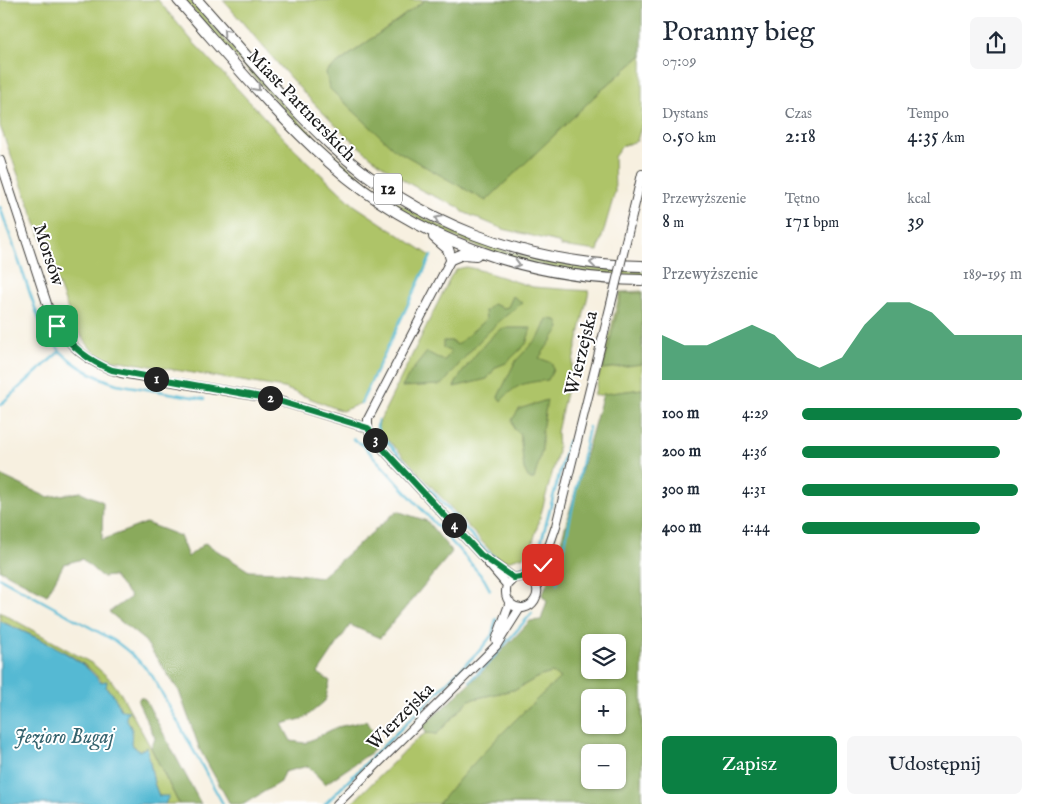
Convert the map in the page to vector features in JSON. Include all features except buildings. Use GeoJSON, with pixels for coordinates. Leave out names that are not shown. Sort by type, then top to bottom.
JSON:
{"type":"FeatureCollection","features":[{"type":"Feature","properties":{"kind":"main road","name":"Miast Partnerskich"},"geometry":{"type":"LineString","coordinates":[[178,0],[272,104],[324,158],[378,200],[452,242],[487,255],[556,273],[600,279],[642,280]]}},
{"type":"Feature","properties":{"kind":"main road","name":"Miast Partnerskich"},"geometry":{"type":"LineString","coordinates":[[197,0],[283,96],[331,145],[363,172],[407,202],[465,231],[525,251],[573,261],[642,266]]}},
{"type":"Feature","properties":{"kind":"main road"},"geometry":{"type":"LineString","coordinates":[[423,227],[448,249],[451,259],[463,254],[487,255]]}},
{"type":"Feature","properties":{"kind":"street","name":"Morsów"},"geometry":{"type":"LineString","coordinates":[[0,160],[51,316],[64,337],[79,352],[100,365],[121,373],[272,399],[368,428]]}},
{"type":"Feature","properties":{"kind":"street","name":"Wierzejska"},"geometry":{"type":"LineString","coordinates":[[534,582],[540,572],[551,540],[642,174]]}},
{"type":"Feature","properties":{"kind":"street"},"geometry":{"type":"LineString","coordinates":[[451,259],[368,419],[368,428],[374,439],[507,585]]}},
{"type":"Feature","properties":{"kind":"street","name":"Wierzejska"},"geometry":{"type":"LineString","coordinates":[[526,576],[551,540]]}},
{"type":"Feature","properties":{"kind":"street"},"geometry":{"type":"LineString","coordinates":[[481,555],[514,578]]}},
{"type":"Feature","properties":{"kind":"street"},"geometry":{"type":"LineString","coordinates":[[526,576],[534,582],[537,591],[535,600],[529,606],[520,608],[510,602],[506,594],[507,585],[514,578],[526,576]]}},
{"type":"Feature","properties":{"kind":"street","name":"Wierzejska"},"geometry":{"type":"LineString","coordinates":[[489,653],[502,626],[510,602]]}},
{"type":"Feature","properties":{"kind":"street","name":"Wierzejska"},"geometry":{"type":"LineString","coordinates":[[337,804],[489,653],[501,640],[520,608]]}},
{"type":"Feature","properties":{"kind":"green space"},"geometry":{"type":"Polygon","coordinates":[[[0,0],[158,0],[194,43],[300,155],[354,205],[431,256],[361,403],[342,411],[284,388],[103,358],[91,349],[74,326],[0,126],[0,0]]]}},
{"type":"Feature","properties":{"kind":"green space"},"geometry":{"type":"Polygon","coordinates":[[[184,0],[190,0],[251,70],[337,158],[386,195],[412,211],[468,238],[497,248],[569,265],[642,271],[642,276],[566,270],[530,263],[495,253],[461,240],[397,206],[338,164],[311,139],[184,0]]]}},
{"type":"Feature","properties":{"kind":"green space"},"geometry":{"type":"Polygon","coordinates":[[[223,0],[425,0],[326,72],[596,95],[642,55],[642,123],[637,141],[622,146],[614,157],[615,192],[598,251],[561,246],[558,242],[503,229],[463,212],[459,207],[410,184],[383,166],[357,145],[310,100],[223,0]]]}},
{"type":"Feature","properties":{"kind":"green space"},"geometry":{"type":"Polygon","coordinates":[[[425,0],[642,0],[642,55],[596,95],[486,201],[394,149],[329,88],[326,72],[425,0]]]}},
{"type":"Feature","properties":{"kind":"green space"},"geometry":{"type":"Polygon","coordinates":[[[466,267],[533,287],[589,291],[557,432],[558,452],[532,546],[524,556],[504,562],[498,559],[398,450],[377,430],[379,422],[451,276],[457,269],[466,267]]]}},
{"type":"Feature","properties":{"kind":"green space"},"geometry":{"type":"Polygon","coordinates":[[[642,291],[642,389],[594,396],[620,292],[642,291]]]}},
{"type":"Feature","properties":{"kind":"green space"},"geometry":{"type":"Polygon","coordinates":[[[622,293],[642,293],[642,364],[603,369],[622,293]]]}},
{"type":"Feature","properties":{"kind":"green space"},"geometry":{"type":"Polygon","coordinates":[[[513,296],[522,303],[480,340],[444,383],[439,385],[402,387],[427,352],[444,361],[451,352],[443,348],[443,341],[452,341],[457,345],[486,319],[485,311],[493,304],[503,308],[508,307],[513,296]]]}},
{"type":"Feature","properties":{"kind":"green space"},"geometry":{"type":"Polygon","coordinates":[[[547,319],[557,320],[560,328],[539,358],[552,363],[553,370],[548,380],[517,387],[501,401],[498,397],[515,362],[540,335],[547,319]]]}},
{"type":"Feature","properties":{"kind":"green space"},"geometry":{"type":"Polygon","coordinates":[[[531,328],[526,344],[506,363],[496,367],[487,379],[454,387],[481,348],[501,329],[531,328]]]}},
{"type":"Feature","properties":{"kind":"green space"},"geometry":{"type":"Polygon","coordinates":[[[642,389],[642,804],[438,804],[496,739],[560,678],[552,673],[538,677],[517,689],[469,700],[437,734],[426,733],[423,726],[481,673],[530,621],[541,620],[547,601],[542,595],[552,573],[603,394],[642,389]]]}},
{"type":"Feature","properties":{"kind":"green space"},"geometry":{"type":"Polygon","coordinates":[[[547,400],[542,431],[542,450],[534,479],[529,479],[524,469],[520,434],[514,429],[512,420],[519,409],[547,400]]]}},
{"type":"Feature","properties":{"kind":"green space"},"geometry":{"type":"Polygon","coordinates":[[[0,475],[47,497],[81,492],[103,502],[102,540],[146,523],[180,536],[188,557],[205,543],[249,571],[280,572],[321,577],[397,511],[427,521],[452,552],[380,638],[350,625],[318,673],[330,681],[325,701],[305,718],[282,724],[291,741],[305,743],[337,727],[366,721],[376,734],[372,752],[325,784],[308,766],[284,772],[280,782],[244,804],[230,804],[200,750],[179,691],[145,641],[109,612],[131,597],[113,576],[102,577],[82,559],[64,564],[47,595],[0,570],[0,475]]]}},
{"type":"Feature","properties":{"kind":"green space"},"geometry":{"type":"Polygon","coordinates":[[[0,612],[93,664],[111,680],[121,694],[151,748],[179,804],[165,804],[159,796],[154,783],[147,747],[139,751],[131,744],[131,729],[128,722],[114,697],[96,675],[66,653],[0,621],[0,612]]]}},
{"type":"Feature","properties":{"kind":"green space"},"geometry":{"type":"Polygon","coordinates":[[[552,673],[560,678],[597,689],[581,689],[581,734],[626,734],[626,699],[642,706],[642,804],[351,804],[418,738],[426,733],[437,734],[469,700],[517,689],[538,677],[552,673]]]}},
{"type":"Feature","properties":{"kind":"green space"},"geometry":{"type":"Polygon","coordinates":[[[140,697],[145,699],[201,804],[179,804],[151,748],[155,738],[138,702],[140,697]]]}},
{"type":"Feature","properties":{"kind":"water","name":"Jezioro Bugaj"},"geometry":{"type":"Polygon","coordinates":[[[0,621],[40,639],[68,655],[81,663],[100,682],[107,681],[106,688],[113,694],[121,710],[129,711],[126,717],[132,730],[131,744],[139,751],[147,747],[154,783],[159,796],[169,796],[165,804],[0,804],[0,621]]]}},
{"type":"Feature","properties":{"kind":"waterway"},"geometry":{"type":"LineString","coordinates":[[0,207],[41,325],[60,351],[0,405]]}},
{"type":"Feature","properties":{"kind":"waterway"},"geometry":{"type":"LineString","coordinates":[[361,403],[431,256]]}},
{"type":"Feature","properties":{"kind":"waterway"},"geometry":{"type":"LineString","coordinates":[[60,351],[87,371],[117,384],[204,399]]}},
{"type":"Feature","properties":{"kind":"waterway"},"geometry":{"type":"LineString","coordinates":[[378,420],[377,427],[380,434],[484,549],[501,562]]}},
{"type":"Feature","properties":{"kind":"waterway"},"geometry":{"type":"LineString","coordinates":[[557,583],[589,427]]}},
{"type":"Feature","properties":{"kind":"waterway"},"geometry":{"type":"LineString","coordinates":[[353,439],[363,445],[459,550],[484,579],[490,590]]}},
{"type":"Feature","properties":{"kind":"waterway"},"geometry":{"type":"LineString","coordinates":[[513,570],[528,563],[539,550],[568,441]]}},
{"type":"Feature","properties":{"kind":"waterway"},"geometry":{"type":"LineString","coordinates":[[0,578],[115,641],[140,662],[153,677],[223,804]]}},
{"type":"Feature","properties":{"kind":"waterway"},"geometry":{"type":"LineString","coordinates":[[470,681],[532,613]]}},
{"type":"Feature","properties":{"kind":"waterway"},"geometry":{"type":"LineString","coordinates":[[325,804],[481,649],[492,635],[496,619]]}},
{"type":"Feature","properties":{"kind":"route"},"geometry":{"type":"LineString","coordinates":[[57,326],[64,337],[79,352],[100,365],[121,373],[272,399],[308,408],[368,428],[369,433],[374,439],[481,555],[514,578],[526,576],[534,582],[543,565]]}}]}
